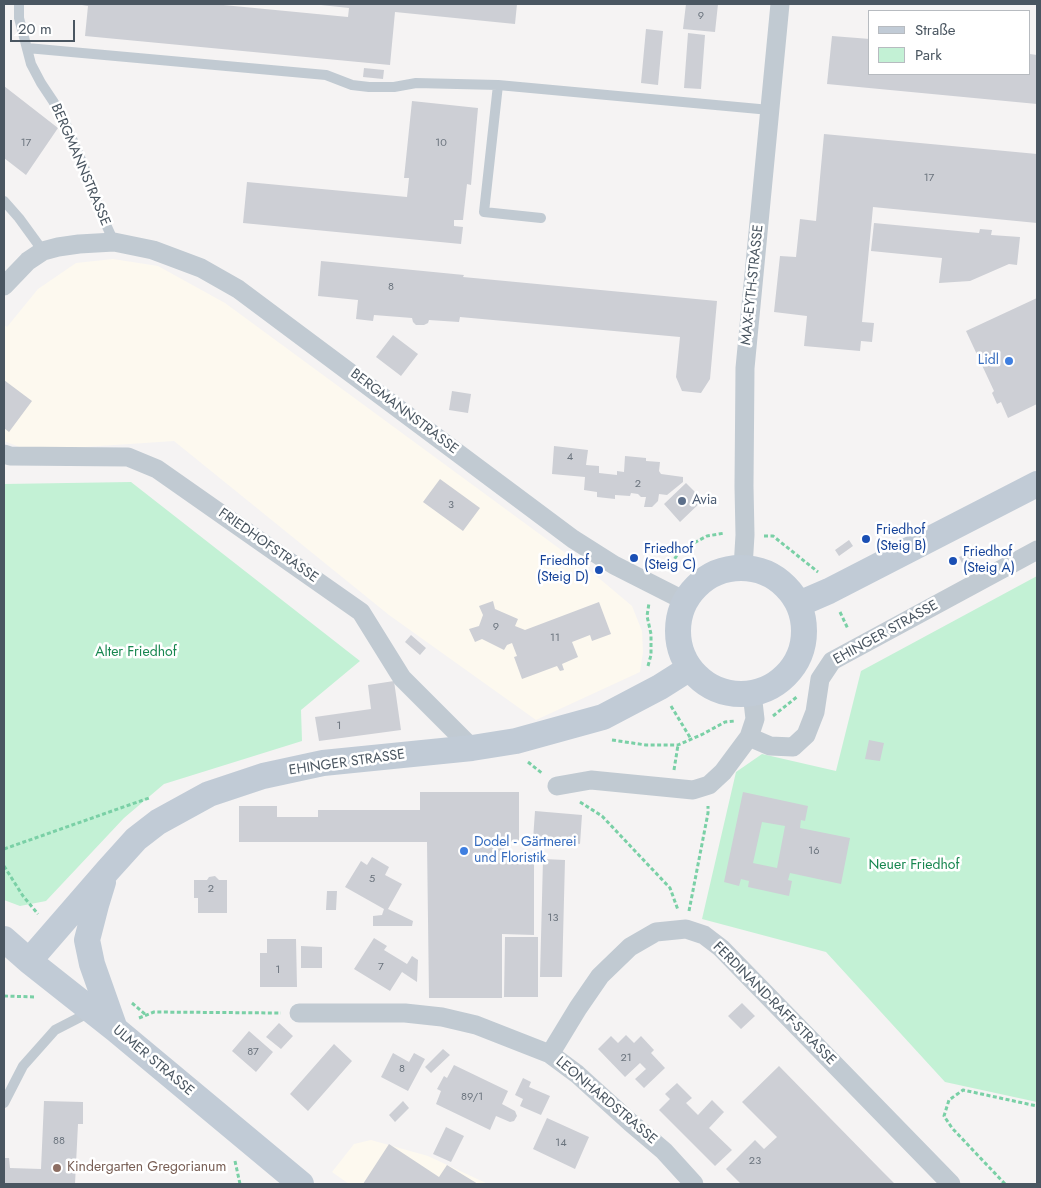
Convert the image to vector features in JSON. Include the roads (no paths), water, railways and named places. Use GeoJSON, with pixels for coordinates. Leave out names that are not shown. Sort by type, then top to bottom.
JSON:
{"type":"FeatureCollection","features":[{"type":"Feature","properties":{"kind":"main road"},"geometry":{"type":"LineString","coordinates":[[799,604],[829,591],[1037,484]]}},
{"type":"Feature","properties":{"kind":"main road"},"geometry":{"type":"LineString","coordinates":[[743,568],[759,570],[775,577],[789,589],[799,604],[804,623],[803,642],[796,661],[785,676],[769,687],[752,693],[722,691],[698,676],[690,668],[682,651],[679,634],[680,617],[685,601],[696,588],[709,577],[724,570],[743,568]]}},
{"type":"Feature","properties":{"kind":"main road","name":"EHINGER STRASSE"},"geometry":{"type":"LineString","coordinates":[[29,961],[136,838],[158,822],[209,794],[263,776],[322,763],[472,748],[516,741],[603,717],[660,687],[690,668]]}},
{"type":"Feature","properties":{"kind":"main road"},"geometry":{"type":"LineString","coordinates":[[108,870],[87,940],[92,964],[116,1029]]}},
{"type":"Feature","properties":{"kind":"main road","name":"ULMER STRASSE"},"geometry":{"type":"LineString","coordinates":[[4,939],[116,1029],[301,1184]]}},
{"type":"Feature","properties":{"kind":"street","name":"MAX-EYTH-STRASSE"},"geometry":{"type":"LineString","coordinates":[[743,568],[745,535],[745,368],[780,4]]}},
{"type":"Feature","properties":{"kind":"street","name":"BERGMANNSTRASSE"},"geometry":{"type":"LineString","coordinates":[[4,286],[28,261],[43,251],[79,244],[114,242],[153,250],[201,268],[238,289],[573,539],[614,565],[685,601]]}},
{"type":"Feature","properties":{"kind":"street","name":"FRIEDHOFSTRASSE"},"geometry":{"type":"LineString","coordinates":[[4,454],[10,456],[128,457],[158,469],[361,612],[402,678],[472,748]]}},
{"type":"Feature","properties":{"kind":"street","name":"EHINGER STRASSE"},"geometry":{"type":"LineString","coordinates":[[749,737],[770,746],[794,747],[806,735],[815,712],[820,679],[832,661],[1037,550]]}},
{"type":"Feature","properties":{"kind":"street"},"geometry":{"type":"LineString","coordinates":[[557,786],[591,780],[693,790],[709,785],[723,772],[749,737],[755,719],[752,693]]}},
{"type":"Feature","properties":{"kind":"street","name":"FERDINAND-RAFF-STRASSE"},"geometry":{"type":"LineString","coordinates":[[550,1054],[600,976],[630,947],[656,932],[686,929],[704,935],[721,948],[951,1184]]}},
{"type":"Feature","properties":{"kind":"street","name":"LEONHARDSTRASSE"},"geometry":{"type":"LineString","coordinates":[[299,1013],[404,1013],[442,1017],[476,1024],[550,1054],[577,1074],[664,1151],[694,1184]]}},
{"type":"Feature","properties":{"kind":"lane","name":"BERGMANNSTRASSE"},"geometry":{"type":"LineString","coordinates":[[19,4],[19,18],[31,64],[64,122],[114,242]]}},
{"type":"Feature","properties":{"kind":"lane"},"geometry":{"type":"LineString","coordinates":[[27,48],[326,75],[352,85],[369,87],[394,87],[416,83],[498,85],[770,110]]}},
{"type":"Feature","properties":{"kind":"lane"},"geometry":{"type":"LineString","coordinates":[[498,85],[484,212],[541,218]]}},
{"type":"Feature","properties":{"kind":"lane"},"geometry":{"type":"LineString","coordinates":[[4,201],[43,251]]}},
{"type":"Feature","properties":{"kind":"lane"},"geometry":{"type":"LineString","coordinates":[[4,1103],[23,1066],[55,1030],[93,1011]]}},
{"type":"Feature","properties":{"kind":"place","name":"Lidl"},"geometry":{"type":"Point","coordinates":[1009,361]}},
{"type":"Feature","properties":{"kind":"place","name":"Avia"},"geometry":{"type":"Point","coordinates":[682,501]}},
{"type":"Feature","properties":{"kind":"place","name":"Friedhof (Steig B)"},"geometry":{"type":"Point","coordinates":[866,539]}},
{"type":"Feature","properties":{"kind":"place","name":"Friedhof (Steig C)"},"geometry":{"type":"Point","coordinates":[634,558]}},
{"type":"Feature","properties":{"kind":"place","name":"Friedhof (Steig A)"},"geometry":{"type":"Point","coordinates":[953,561]}},
{"type":"Feature","properties":{"kind":"place","name":"Friedhof (Steig D)"},"geometry":{"type":"Point","coordinates":[599,570]}},
{"type":"Feature","properties":{"kind":"place","name":"Dodel - Gärtnerei und Floristik"},"geometry":{"type":"Point","coordinates":[464,851]}},
{"type":"Feature","properties":{"kind":"place","name":"Kindergarten Gregorianum"},"geometry":{"type":"Point","coordinates":[57,1168]}},
{"type":"Feature","properties":{"kind":"park label","name":"Alter Friedhof"},"geometry":{"type":"Point","coordinates":[136,653]}},
{"type":"Feature","properties":{"kind":"park label","name":"Neuer Friedhof"},"geometry":{"type":"Point","coordinates":[914,866]}}]}
